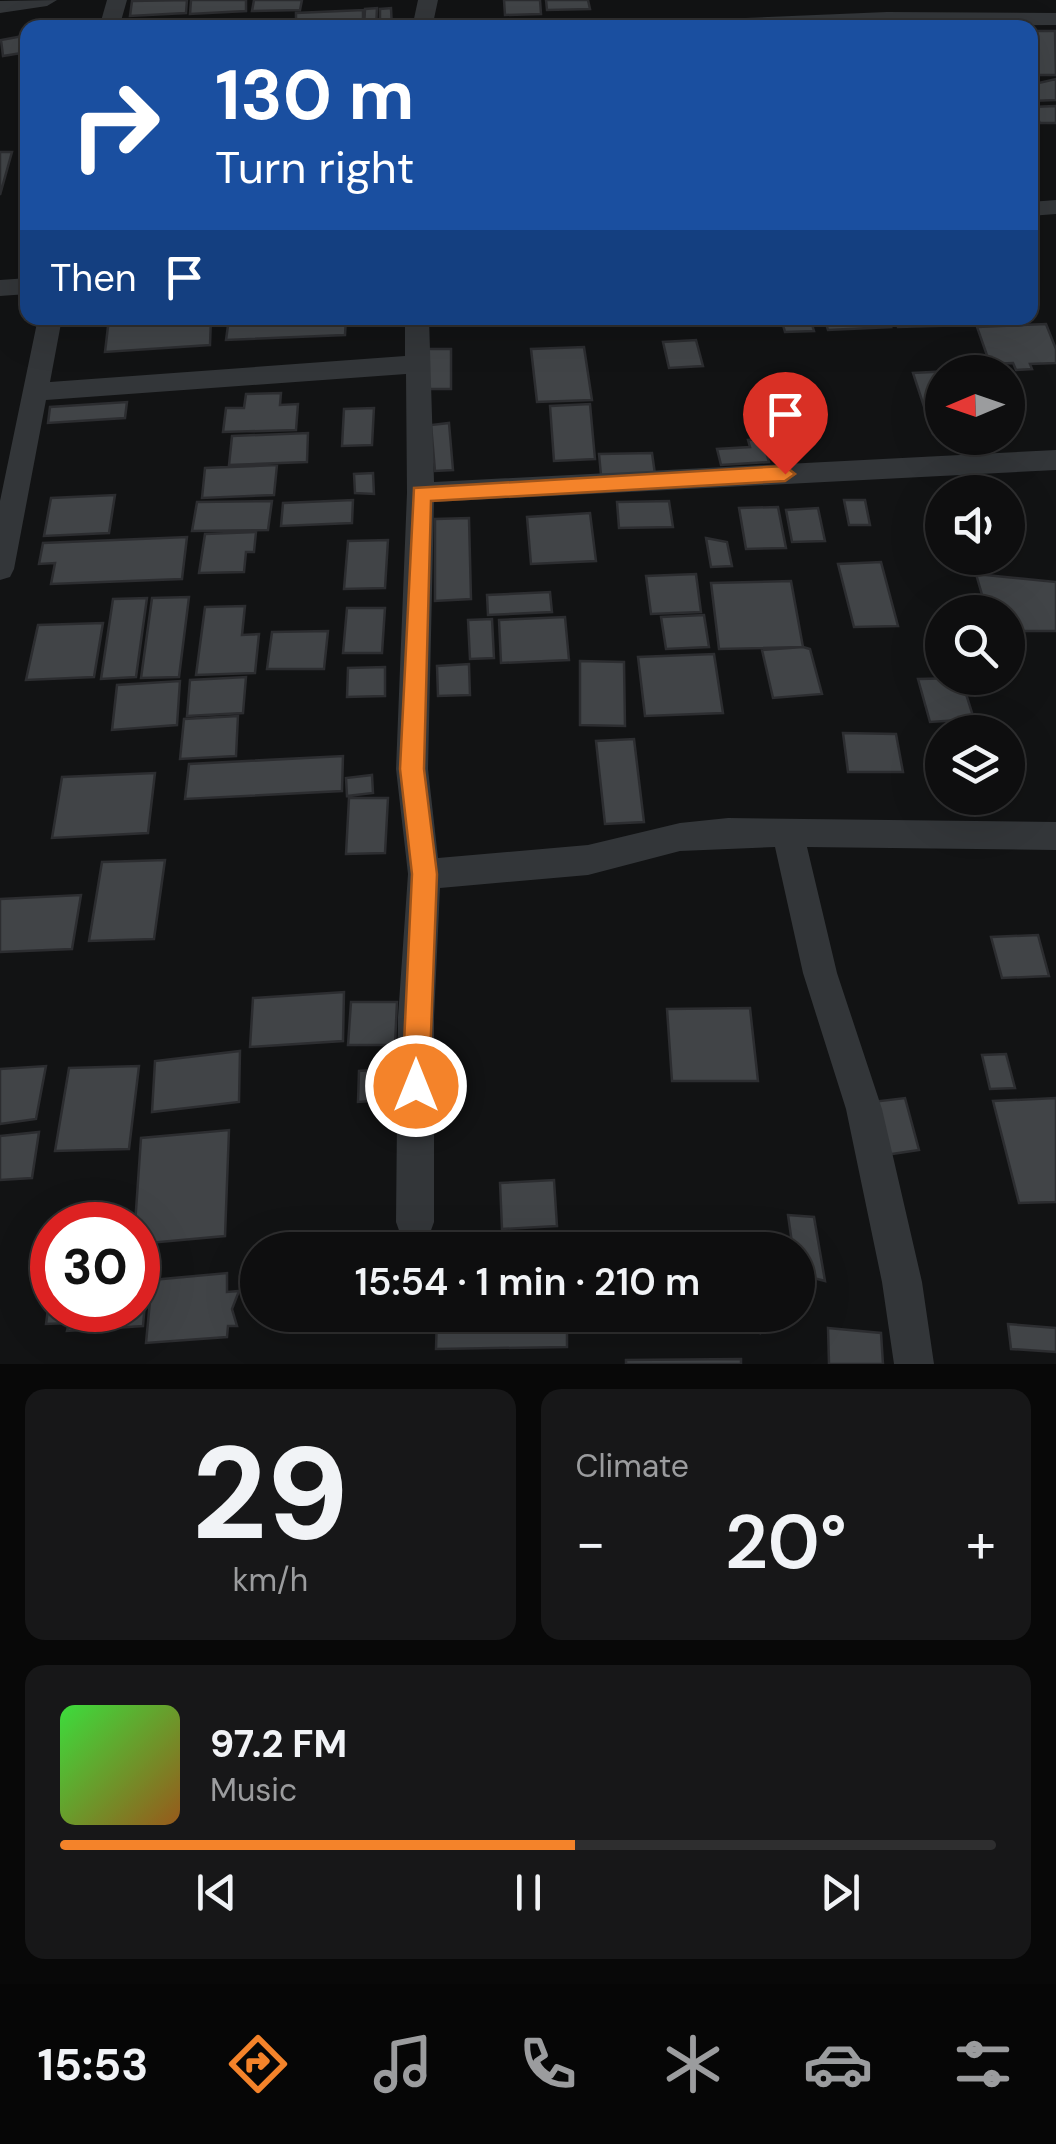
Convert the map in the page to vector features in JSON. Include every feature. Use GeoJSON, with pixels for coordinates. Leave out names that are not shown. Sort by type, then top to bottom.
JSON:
{"type":"FeatureCollection","features":[{"type":"Feature","properties":{"kind":"street"},"geometry":{"type":"LineString","coordinates":[[0,7],[47,0]]}},
{"type":"Feature","properties":{"kind":"street"},"geometry":{"type":"LineString","coordinates":[[829,20],[1056,19]]}},
{"type":"Feature","properties":{"kind":"street"},"geometry":{"type":"LineString","coordinates":[[0,568],[49,325]]}},
{"type":"Feature","properties":{"kind":"street"},"geometry":{"type":"LineString","coordinates":[[415,1222],[416,1017],[424,874],[412,769],[421,494],[417,325]]}},
{"type":"Feature","properties":{"kind":"street"},"geometry":{"type":"LineString","coordinates":[[38,392],[417,364]]}},
{"type":"Feature","properties":{"kind":"street"},"geometry":{"type":"LineString","coordinates":[[421,494],[1056,460]]}},
{"type":"Feature","properties":{"kind":"street"},"geometry":{"type":"LineString","coordinates":[[424,874],[588,860],[680,837],[728,832],[1056,836]]}},
{"type":"Feature","properties":{"kind":"street"},"geometry":{"type":"LineString","coordinates":[[788,834],[820,973],[864,1109],[902,1282],[914,1364]]}},
{"type":"Feature","properties":{"kind":"building"},"geometry":{"type":"Polygon","coordinates":[[[187,0],[186,13],[130,16],[132,1],[187,0]]]}},
{"type":"Feature","properties":{"kind":"building"},"geometry":{"type":"Polygon","coordinates":[[[191,0],[246,0],[246,11],[190,14],[191,0]]]}},
{"type":"Feature","properties":{"kind":"building"},"geometry":{"type":"Polygon","coordinates":[[[254,0],[302,0],[300,10],[252,11],[254,0]]]}},
{"type":"Feature","properties":{"kind":"building"},"geometry":{"type":"Polygon","coordinates":[[[504,0],[540,0],[541,14],[505,15],[504,0]]]}},
{"type":"Feature","properties":{"kind":"building"},"geometry":{"type":"Polygon","coordinates":[[[546,0],[588,0],[590,9],[547,10],[546,0]]]}},
{"type":"Feature","properties":{"kind":"building"},"geometry":{"type":"Polygon","coordinates":[[[377,8],[376,20],[364,20],[365,9],[377,8]]]}},
{"type":"Feature","properties":{"kind":"building"},"geometry":{"type":"Polygon","coordinates":[[[391,8],[392,20],[380,20],[380,9],[391,8]]]}},
{"type":"Feature","properties":{"kind":"building"},"geometry":{"type":"Polygon","coordinates":[[[363,10],[363,20],[296,20],[296,13],[363,10]]]}},
{"type":"Feature","properties":{"kind":"building"},"geometry":{"type":"Polygon","coordinates":[[[1038,31],[1055,31],[1056,75],[1038,75],[1038,31]]]}},
{"type":"Feature","properties":{"kind":"building"},"geometry":{"type":"Polygon","coordinates":[[[20,36],[20,53],[3,56],[1,40],[20,36]]]}},
{"type":"Feature","properties":{"kind":"building"},"geometry":{"type":"Polygon","coordinates":[[[1056,79],[1056,100],[1038,101],[1038,83],[1056,79]]]}},
{"type":"Feature","properties":{"kind":"building"},"geometry":{"type":"Polygon","coordinates":[[[1056,106],[1056,123],[1040,123],[1038,107],[1056,106]]]}},
{"type":"Feature","properties":{"kind":"building"},"geometry":{"type":"Polygon","coordinates":[[[0,152],[12,152],[0,195],[0,152]]]}},
{"type":"Feature","properties":{"kind":"building"},"geometry":{"type":"Polygon","coordinates":[[[1046,324],[1056,349],[1056,363],[1030,364],[1032,369],[1025,369],[1025,355],[987,355],[977,327],[1023,325],[1046,324]]]}},
{"type":"Feature","properties":{"kind":"building"},"geometry":{"type":"Polygon","coordinates":[[[108,325],[211,325],[210,345],[105,352],[108,325]]]}},
{"type":"Feature","properties":{"kind":"building"},"geometry":{"type":"Polygon","coordinates":[[[228,325],[346,325],[345,335],[226,340],[228,325]]]}},
{"type":"Feature","properties":{"kind":"building"},"geometry":{"type":"Polygon","coordinates":[[[783,325],[812,325],[814,331],[785,332],[783,325]]]}},
{"type":"Feature","properties":{"kind":"building"},"geometry":{"type":"Polygon","coordinates":[[[826,325],[891,327],[828,330],[826,325]]]}},
{"type":"Feature","properties":{"kind":"building"},"geometry":{"type":"Polygon","coordinates":[[[897,325],[969,325],[898,327],[897,325]]]}},
{"type":"Feature","properties":{"kind":"building"},"geometry":{"type":"Polygon","coordinates":[[[696,340],[703,366],[669,368],[663,342],[696,340]]]}},
{"type":"Feature","properties":{"kind":"building"},"geometry":{"type":"Polygon","coordinates":[[[584,347],[592,400],[537,402],[531,349],[584,347]]]}},
{"type":"Feature","properties":{"kind":"building"},"geometry":{"type":"Polygon","coordinates":[[[427,349],[451,349],[451,389],[426,389],[427,349]]]}},
{"type":"Feature","properties":{"kind":"building"},"geometry":{"type":"Polygon","coordinates":[[[925,372],[925,410],[913,373],[925,372]]]}},
{"type":"Feature","properties":{"kind":"building"},"geometry":{"type":"Polygon","coordinates":[[[281,393],[280,405],[298,404],[296,430],[223,432],[226,408],[244,408],[246,394],[281,393]]]}},
{"type":"Feature","properties":{"kind":"building"},"geometry":{"type":"Polygon","coordinates":[[[127,402],[125,418],[48,423],[50,407],[127,402]]]}},
{"type":"Feature","properties":{"kind":"building"},"geometry":{"type":"Polygon","coordinates":[[[590,404],[595,459],[554,461],[550,406],[590,404]]]}},
{"type":"Feature","properties":{"kind":"building"},"geometry":{"type":"Polygon","coordinates":[[[374,408],[372,445],[342,446],[344,409],[374,408]]]}},
{"type":"Feature","properties":{"kind":"building"},"geometry":{"type":"Polygon","coordinates":[[[449,423],[453,470],[435,471],[431,425],[449,423]]]}},
{"type":"Feature","properties":{"kind":"building"},"geometry":{"type":"Polygon","coordinates":[[[308,433],[307,462],[229,465],[232,436],[308,433]]]}},
{"type":"Feature","properties":{"kind":"building"},"geometry":{"type":"Polygon","coordinates":[[[762,439],[769,462],[721,465],[717,449],[750,447],[748,440],[762,439]]]}},
{"type":"Feature","properties":{"kind":"building"},"geometry":{"type":"Polygon","coordinates":[[[652,453],[655,474],[601,475],[599,454],[652,453]]]}},
{"type":"Feature","properties":{"kind":"building"},"geometry":{"type":"Polygon","coordinates":[[[277,465],[274,495],[202,498],[205,468],[277,465]]]}},
{"type":"Feature","properties":{"kind":"building"},"geometry":{"type":"Polygon","coordinates":[[[373,473],[374,494],[355,493],[354,474],[373,473]]]}},
{"type":"Feature","properties":{"kind":"building"},"geometry":{"type":"Polygon","coordinates":[[[115,495],[109,533],[44,536],[51,498],[115,495]]]}},
{"type":"Feature","properties":{"kind":"building"},"geometry":{"type":"Polygon","coordinates":[[[353,500],[352,523],[281,526],[283,503],[353,500]]]}},
{"type":"Feature","properties":{"kind":"building"},"geometry":{"type":"Polygon","coordinates":[[[844,500],[865,500],[870,525],[849,525],[844,500]]]}},
{"type":"Feature","properties":{"kind":"building"},"geometry":{"type":"Polygon","coordinates":[[[272,501],[268,530],[192,531],[197,502],[272,501]]]}},
{"type":"Feature","properties":{"kind":"building"},"geometry":{"type":"Polygon","coordinates":[[[669,501],[673,527],[619,528],[617,502],[669,501]]]}},
{"type":"Feature","properties":{"kind":"building"},"geometry":{"type":"Polygon","coordinates":[[[778,507],[786,548],[746,549],[739,508],[778,507]]]}},
{"type":"Feature","properties":{"kind":"building"},"geometry":{"type":"Polygon","coordinates":[[[818,508],[825,541],[792,542],[786,510],[818,508]]]}},
{"type":"Feature","properties":{"kind":"building"},"geometry":{"type":"Polygon","coordinates":[[[590,513],[596,561],[531,564],[527,517],[590,513]]]}},
{"type":"Feature","properties":{"kind":"building"},"geometry":{"type":"Polygon","coordinates":[[[469,518],[471,599],[435,601],[435,519],[469,518]]]}},
{"type":"Feature","properties":{"kind":"building"},"geometry":{"type":"Polygon","coordinates":[[[256,532],[254,552],[246,552],[244,572],[199,573],[205,534],[256,532]]]}},
{"type":"Feature","properties":{"kind":"building"},"geometry":{"type":"Polygon","coordinates":[[[187,537],[182,579],[51,584],[55,563],[39,564],[43,543],[187,537]]]}},
{"type":"Feature","properties":{"kind":"building"},"geometry":{"type":"Polygon","coordinates":[[[706,538],[727,542],[732,566],[711,567],[706,538]]]}},
{"type":"Feature","properties":{"kind":"building"},"geometry":{"type":"Polygon","coordinates":[[[388,540],[385,588],[344,589],[348,541],[388,540]]]}},
{"type":"Feature","properties":{"kind":"building"},"geometry":{"type":"Polygon","coordinates":[[[881,562],[898,626],[854,627],[838,564],[881,562]]]}},
{"type":"Feature","properties":{"kind":"building"},"geometry":{"type":"Polygon","coordinates":[[[696,574],[701,612],[651,614],[646,576],[696,574]]]}},
{"type":"Feature","properties":{"kind":"building"},"geometry":{"type":"Polygon","coordinates":[[[976,575],[1056,582],[1056,631],[1025,631],[1025,595],[982,595],[976,575]]]}},
{"type":"Feature","properties":{"kind":"building"},"geometry":{"type":"Polygon","coordinates":[[[791,581],[803,647],[719,649],[711,583],[791,581]]]}},
{"type":"Feature","properties":{"kind":"building"},"geometry":{"type":"Polygon","coordinates":[[[550,592],[552,612],[488,615],[487,595],[550,592]]]}},
{"type":"Feature","properties":{"kind":"building"},"geometry":{"type":"Polygon","coordinates":[[[189,597],[179,677],[141,678],[152,598],[189,597]]]}},
{"type":"Feature","properties":{"kind":"building"},"geometry":{"type":"Polygon","coordinates":[[[147,598],[136,677],[101,679],[113,599],[147,598]]]}},
{"type":"Feature","properties":{"kind":"building"},"geometry":{"type":"Polygon","coordinates":[[[245,606],[242,635],[259,634],[255,673],[196,675],[205,607],[245,606]]]}},
{"type":"Feature","properties":{"kind":"building"},"geometry":{"type":"Polygon","coordinates":[[[347,608],[385,608],[382,653],[343,653],[347,608]]]}},
{"type":"Feature","properties":{"kind":"building"},"geometry":{"type":"Polygon","coordinates":[[[704,615],[709,647],[666,649],[661,617],[704,615]]]}},
{"type":"Feature","properties":{"kind":"building"},"geometry":{"type":"Polygon","coordinates":[[[565,617],[569,660],[501,663],[499,620],[565,617]]]}},
{"type":"Feature","properties":{"kind":"building"},"geometry":{"type":"Polygon","coordinates":[[[492,619],[494,658],[470,659],[468,620],[492,619]]]}},
{"type":"Feature","properties":{"kind":"building"},"geometry":{"type":"Polygon","coordinates":[[[103,623],[94,677],[26,680],[38,625],[103,623]]]}},
{"type":"Feature","properties":{"kind":"building"},"geometry":{"type":"Polygon","coordinates":[[[328,631],[324,669],[267,669],[272,632],[328,631]]]}},
{"type":"Feature","properties":{"kind":"building"},"geometry":{"type":"Polygon","coordinates":[[[810,649],[822,694],[773,698],[762,650],[810,649]]]}},
{"type":"Feature","properties":{"kind":"building"},"geometry":{"type":"Polygon","coordinates":[[[714,654],[723,713],[645,716],[638,657],[714,654]]]}},
{"type":"Feature","properties":{"kind":"building"},"geometry":{"type":"Polygon","coordinates":[[[580,661],[624,662],[625,726],[580,725],[580,661]]]}},
{"type":"Feature","properties":{"kind":"building"},"geometry":{"type":"Polygon","coordinates":[[[469,664],[470,695],[438,696],[437,666],[469,664]]]}},
{"type":"Feature","properties":{"kind":"building"},"geometry":{"type":"Polygon","coordinates":[[[385,667],[385,696],[347,697],[348,668],[385,667]]]}},
{"type":"Feature","properties":{"kind":"building"},"geometry":{"type":"Polygon","coordinates":[[[246,677],[243,713],[187,716],[190,680],[246,677]]]}},
{"type":"Feature","properties":{"kind":"building"},"geometry":{"type":"Polygon","coordinates":[[[918,679],[925,679],[925,695],[966,695],[973,715],[928,715],[918,679]]]}},
{"type":"Feature","properties":{"kind":"building"},"geometry":{"type":"Polygon","coordinates":[[[180,681],[177,725],[112,730],[117,685],[180,681]]]}},
{"type":"Feature","properties":{"kind":"building"},"geometry":{"type":"Polygon","coordinates":[[[238,716],[236,756],[180,759],[184,719],[238,716]]]}},
{"type":"Feature","properties":{"kind":"building"},"geometry":{"type":"Polygon","coordinates":[[[843,733],[896,734],[903,772],[848,772],[843,733]]]}},
{"type":"Feature","properties":{"kind":"building"},"geometry":{"type":"Polygon","coordinates":[[[634,739],[644,822],[605,824],[596,741],[634,739]]]}},
{"type":"Feature","properties":{"kind":"building"},"geometry":{"type":"Polygon","coordinates":[[[343,756],[342,791],[185,799],[189,764],[343,756]]]}},
{"type":"Feature","properties":{"kind":"building"},"geometry":{"type":"Polygon","coordinates":[[[155,773],[148,833],[52,838],[62,777],[155,773]]]}},
{"type":"Feature","properties":{"kind":"building"},"geometry":{"type":"Polygon","coordinates":[[[372,775],[373,793],[347,796],[346,778],[372,775]]]}},
{"type":"Feature","properties":{"kind":"building"},"geometry":{"type":"Polygon","coordinates":[[[349,798],[388,798],[385,853],[346,854],[349,798]]]}},
{"type":"Feature","properties":{"kind":"building"},"geometry":{"type":"Polygon","coordinates":[[[165,860],[154,939],[89,941],[102,862],[165,860]]]}},
{"type":"Feature","properties":{"kind":"building"},"geometry":{"type":"Polygon","coordinates":[[[81,895],[72,949],[0,952],[0,899],[81,895]]]}},
{"type":"Feature","properties":{"kind":"building"},"geometry":{"type":"Polygon","coordinates":[[[1038,935],[1049,976],[1002,978],[991,937],[1038,935]]]}},
{"type":"Feature","properties":{"kind":"building"},"geometry":{"type":"Polygon","coordinates":[[[344,992],[343,1041],[250,1047],[253,998],[344,992]]]}},
{"type":"Feature","properties":{"kind":"building"},"geometry":{"type":"Polygon","coordinates":[[[351,1002],[397,1002],[395,1045],[348,1045],[351,1002]]]}},
{"type":"Feature","properties":{"kind":"building"},"geometry":{"type":"Polygon","coordinates":[[[750,1008],[758,1081],[672,1081],[667,1009],[750,1008]]]}},
{"type":"Feature","properties":{"kind":"building"},"geometry":{"type":"Polygon","coordinates":[[[240,1051],[239,1102],[152,1112],[155,1061],[240,1051]]]}},
{"type":"Feature","properties":{"kind":"building"},"geometry":{"type":"Polygon","coordinates":[[[1006,1054],[1015,1088],[990,1089],[982,1055],[1006,1054]]]}},
{"type":"Feature","properties":{"kind":"building"},"geometry":{"type":"Polygon","coordinates":[[[46,1066],[36,1119],[0,1124],[0,1069],[46,1066]]]}},
{"type":"Feature","properties":{"kind":"building"},"geometry":{"type":"Polygon","coordinates":[[[139,1066],[129,1149],[55,1151],[69,1068],[139,1066]]]}},
{"type":"Feature","properties":{"kind":"building"},"geometry":{"type":"Polygon","coordinates":[[[385,1069],[385,1100],[358,1102],[359,1071],[385,1069]]]}},
{"type":"Feature","properties":{"kind":"building"},"geometry":{"type":"Polygon","coordinates":[[[905,1098],[919,1150],[885,1155],[872,1102],[905,1098]]]}},
{"type":"Feature","properties":{"kind":"building"},"geometry":{"type":"Polygon","coordinates":[[[1056,1098],[1056,1202],[1019,1203],[993,1101],[1056,1098]]]}},
{"type":"Feature","properties":{"kind":"building"},"geometry":{"type":"Polygon","coordinates":[[[229,1130],[225,1236],[160,1242],[160,1202],[137,1202],[141,1138],[229,1130]]]}},
{"type":"Feature","properties":{"kind":"building"},"geometry":{"type":"Polygon","coordinates":[[[39,1132],[32,1178],[0,1180],[0,1136],[39,1132]]]}},
{"type":"Feature","properties":{"kind":"building"},"geometry":{"type":"Polygon","coordinates":[[[554,1180],[557,1226],[502,1229],[500,1183],[554,1180]]]}},
{"type":"Feature","properties":{"kind":"building"},"geometry":{"type":"Polygon","coordinates":[[[788,1215],[814,1217],[825,1281],[815,1278],[815,1232],[790,1232],[788,1215]]]}},
{"type":"Feature","properties":{"kind":"building"},"geometry":{"type":"Polygon","coordinates":[[[227,1273],[227,1292],[239,1291],[232,1309],[237,1326],[228,1326],[227,1337],[146,1343],[147,1332],[160,1332],[160,1279],[227,1273]]]}},
{"type":"Feature","properties":{"kind":"building"},"geometry":{"type":"Polygon","coordinates":[[[1008,1324],[1056,1328],[1056,1352],[1011,1349],[1008,1324]]]}},
{"type":"Feature","properties":{"kind":"building"},"geometry":{"type":"Polygon","coordinates":[[[828,1328],[881,1333],[883,1364],[829,1364],[828,1328]]]}},
{"type":"Feature","properties":{"kind":"building"},"geometry":{"type":"Polygon","coordinates":[[[436,1332],[567,1332],[567,1347],[436,1349],[436,1332]]]}},
{"type":"Feature","properties":{"kind":"building"},"geometry":{"type":"Polygon","coordinates":[[[741,1359],[741,1364],[626,1364],[626,1360],[741,1359]]]}},
{"type":"Feature","properties":{"kind":"route"},"geometry":{"type":"LineString","coordinates":[[416,1086],[424,874],[412,769],[421,494],[785,474]]}}]}
